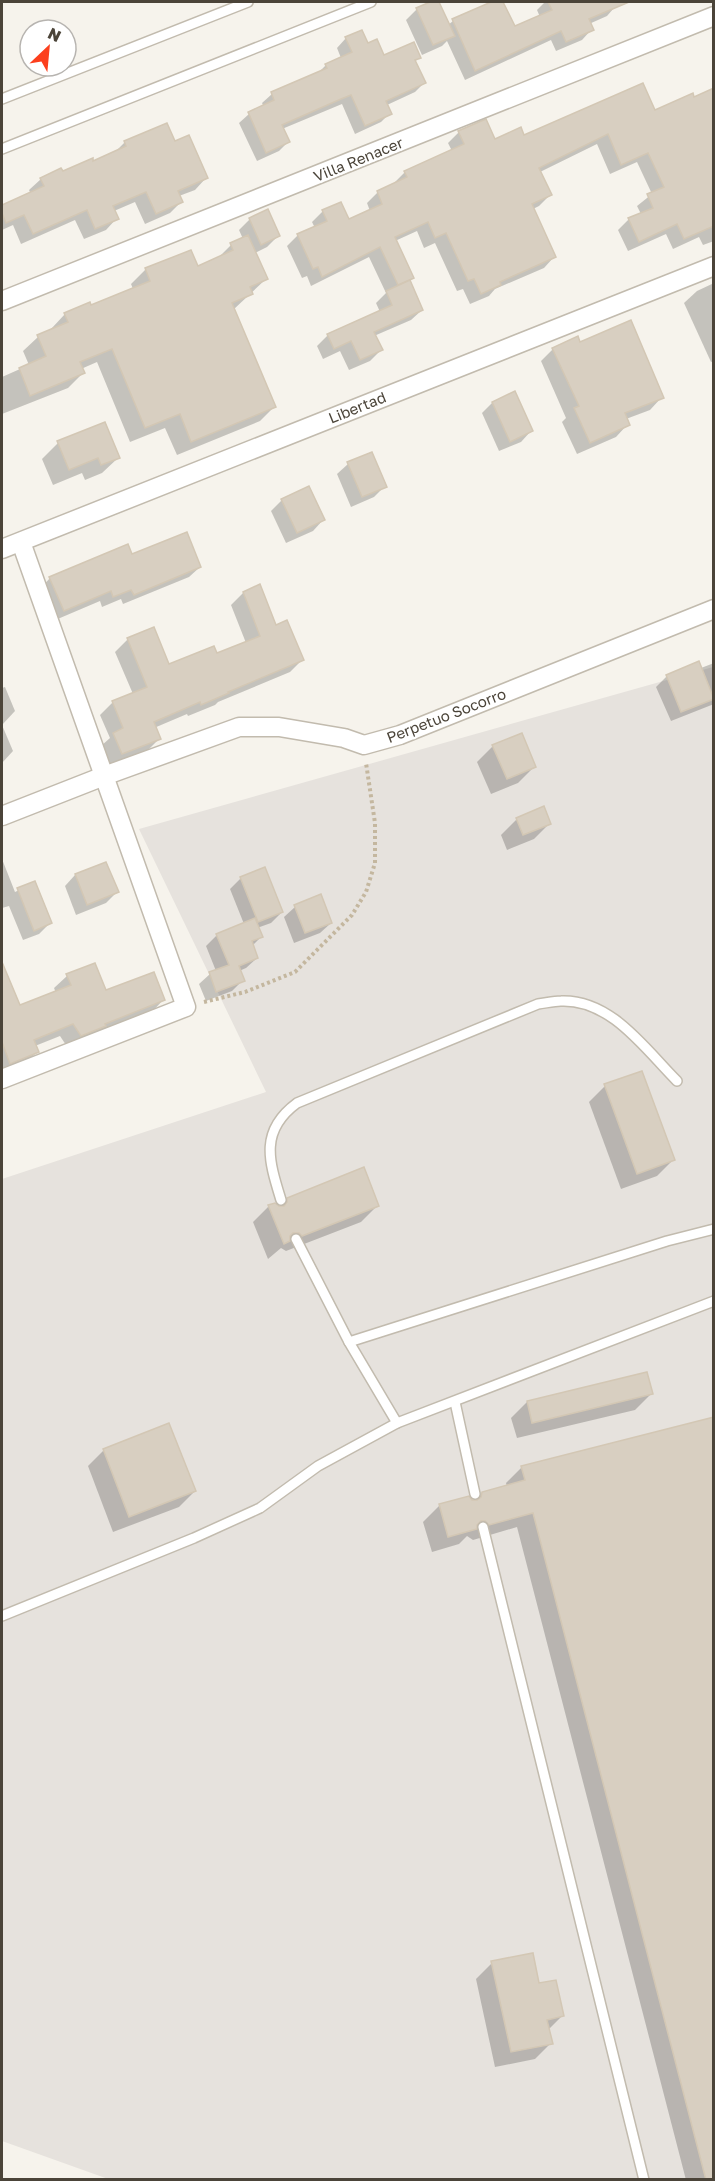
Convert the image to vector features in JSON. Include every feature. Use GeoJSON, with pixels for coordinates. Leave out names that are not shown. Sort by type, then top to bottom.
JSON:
{"type":"FeatureCollection","features":[{"type":"Feature","properties":{"kind":"street","name":"Villa Renacer"},"geometry":{"type":"LineString","coordinates":[[2,302],[714,16]]}},
{"type":"Feature","properties":{"kind":"street","name":"Libertad"},"geometry":{"type":"LineString","coordinates":[[2,549],[714,266]]}},
{"type":"Feature","properties":{"kind":"street"},"geometry":{"type":"LineString","coordinates":[[2,1079],[186,1007],[21,542]]}},
{"type":"Feature","properties":{"kind":"street","name":"Perpetuo Socorro"},"geometry":{"type":"LineString","coordinates":[[364,745],[400,735],[714,609]]}},
{"type":"Feature","properties":{"kind":"street"},"geometry":{"type":"LineString","coordinates":[[2,816],[239,727],[279,727],[344,738],[364,745]]}},
{"type":"Feature","properties":{"kind":"lane"},"geometry":{"type":"LineString","coordinates":[[2,99],[248,2]]}},
{"type":"Feature","properties":{"kind":"lane"},"geometry":{"type":"LineString","coordinates":[[2,149],[371,2]]}},
{"type":"Feature","properties":{"kind":"lane"},"geometry":{"type":"LineString","coordinates":[[281,1200],[269,1161],[269,1143],[286,1111],[297,1103],[538,1004],[563,1001],[592,1007],[614,1017],[676,1081]]}},
{"type":"Feature","properties":{"kind":"lane"},"geometry":{"type":"LineString","coordinates":[[349,1342],[667,1241],[714,1229]]}},
{"type":"Feature","properties":{"kind":"lane"},"geometry":{"type":"LineString","coordinates":[[296,1239],[349,1342],[397,1423]]}},
{"type":"Feature","properties":{"kind":"lane"},"geometry":{"type":"LineString","coordinates":[[2,1616],[194,1538],[260,1508],[318,1466],[397,1423],[714,1301]]}},
{"type":"Feature","properties":{"kind":"lane"},"geometry":{"type":"LineString","coordinates":[[455,1402],[475,1494]]}},
{"type":"Feature","properties":{"kind":"lane"},"geometry":{"type":"LineString","coordinates":[[483,1527],[644,2180]]}},
{"type":"Feature","properties":{"kind":"path"},"geometry":{"type":"LineString","coordinates":[[186,1007],[245,992],[295,972],[352,915],[366,892],[375,863],[375,823],[364,745]]}},
{"type":"Feature","properties":{"kind":"shaded area"},"geometry":{"type":"Polygon","coordinates":[[[713,667],[713,2179],[111,2180],[2,2141],[2,1179],[266,1092],[139,829],[713,667]]]}},
{"type":"Feature","properties":{"kind":"building"},"geometry":{"type":"Polygon","coordinates":[[[430,2],[439,2],[455,36],[433,45],[416,8],[430,2]]]}},
{"type":"Feature","properties":{"kind":"building"},"geometry":{"type":"Polygon","coordinates":[[[491,2],[503,2],[515,26],[552,10],[548,2],[629,2],[589,19],[594,30],[566,42],[561,31],[475,71],[452,19],[491,2]]]}},
{"type":"Feature","properties":{"kind":"building"},"geometry":{"type":"Polygon","coordinates":[[[362,30],[368,43],[377,39],[384,55],[414,42],[421,58],[415,60],[426,83],[386,101],[392,114],[365,126],[351,95],[341,99],[282,125],[290,142],[266,153],[248,112],[274,100],[271,92],[327,68],[325,64],[352,52],[345,37],[362,30]]]}},
{"type":"Feature","properties":{"kind":"building"},"geometry":{"type":"Polygon","coordinates":[[[643,83],[655,110],[693,93],[694,97],[714,88],[714,226],[684,239],[677,224],[639,242],[628,218],[653,208],[647,194],[664,187],[648,153],[621,165],[608,134],[539,168],[552,195],[532,204],[556,257],[500,282],[501,285],[481,294],[474,279],[468,281],[446,233],[435,238],[428,222],[395,237],[414,278],[398,285],[380,247],[322,277],[318,267],[313,269],[297,234],[327,221],[322,210],[341,202],[349,219],[382,204],[377,191],[407,177],[404,171],[464,144],[458,131],[486,119],[495,139],[521,127],[524,135],[643,83]]]}},
{"type":"Feature","properties":{"kind":"building"},"geometry":{"type":"Polygon","coordinates":[[[167,123],[175,141],[189,135],[208,178],[178,191],[183,202],[156,214],[146,192],[113,206],[119,219],[95,229],[87,210],[33,234],[24,215],[6,223],[2,205],[44,186],[40,178],[61,168],[63,171],[93,158],[93,161],[126,146],[124,141],[167,123]]]}},
{"type":"Feature","properties":{"kind":"building"},"geometry":{"type":"Polygon","coordinates":[[[268,209],[280,236],[261,245],[249,218],[268,209]]]}},
{"type":"Feature","properties":{"kind":"building"},"geometry":{"type":"Polygon","coordinates":[[[248,235],[268,279],[250,287],[253,294],[232,303],[276,407],[191,442],[180,414],[145,428],[112,349],[80,362],[85,373],[30,396],[19,368],[46,356],[37,335],[68,322],[64,313],[90,302],[91,305],[150,281],[145,268],[191,250],[198,266],[233,250],[230,243],[248,235]]]}},
{"type":"Feature","properties":{"kind":"building"},"geometry":{"type":"Polygon","coordinates":[[[410,280],[423,310],[374,332],[383,350],[360,360],[351,341],[334,349],[327,334],[392,305],[386,291],[410,280]]]}},
{"type":"Feature","properties":{"kind":"building"},"geometry":{"type":"Polygon","coordinates":[[[631,320],[664,398],[625,413],[630,425],[590,443],[574,408],[579,406],[552,348],[578,336],[580,342],[631,320]]]}},
{"type":"Feature","properties":{"kind":"building"},"geometry":{"type":"Polygon","coordinates":[[[515,391],[533,431],[510,442],[492,402],[515,391]]]}},
{"type":"Feature","properties":{"kind":"building"},"geometry":{"type":"Polygon","coordinates":[[[105,422],[120,458],[101,465],[98,458],[69,470],[57,441],[105,422]]]}},
{"type":"Feature","properties":{"kind":"building"},"geometry":{"type":"Polygon","coordinates":[[[372,452],[387,487],[362,497],[347,462],[372,452]]]}},
{"type":"Feature","properties":{"kind":"building"},"geometry":{"type":"Polygon","coordinates":[[[309,486],[325,520],[297,533],[281,499],[309,486]]]}},
{"type":"Feature","properties":{"kind":"building"},"geometry":{"type":"Polygon","coordinates":[[[187,532],[201,567],[134,595],[131,590],[113,597],[111,591],[64,611],[49,577],[128,544],[132,554],[187,532]]]}},
{"type":"Feature","properties":{"kind":"building"},"geometry":{"type":"Polygon","coordinates":[[[260,584],[276,625],[287,620],[304,660],[201,705],[200,702],[154,722],[161,739],[122,754],[113,733],[123,728],[112,701],[147,687],[127,638],[154,627],[169,664],[214,646],[217,653],[260,636],[243,592],[260,584]]]}},
{"type":"Feature","properties":{"kind":"building"},"geometry":{"type":"Polygon","coordinates":[[[699,661],[714,699],[681,712],[666,675],[699,661]]]}},
{"type":"Feature","properties":{"kind":"building"},"geometry":{"type":"Polygon","coordinates":[[[522,733],[536,767],[507,779],[492,745],[522,733]]]}},
{"type":"Feature","properties":{"kind":"building"},"geometry":{"type":"Polygon","coordinates":[[[544,806],[551,824],[523,835],[516,818],[544,806]]]}},
{"type":"Feature","properties":{"kind":"building"},"geometry":{"type":"Polygon","coordinates":[[[106,862],[119,892],[87,905],[75,874],[106,862]]]}},
{"type":"Feature","properties":{"kind":"building"},"geometry":{"type":"Polygon","coordinates":[[[265,867],[283,912],[258,922],[240,877],[265,867]]]}},
{"type":"Feature","properties":{"kind":"building"},"geometry":{"type":"Polygon","coordinates":[[[35,881],[52,923],[34,931],[17,888],[35,881]]]}},
{"type":"Feature","properties":{"kind":"building"},"geometry":{"type":"Polygon","coordinates":[[[321,894],[332,923],[305,933],[294,905],[321,894]]]}},
{"type":"Feature","properties":{"kind":"building"},"geometry":{"type":"Polygon","coordinates":[[[255,918],[263,937],[252,941],[258,958],[239,966],[245,981],[216,992],[209,972],[229,965],[216,934],[255,918]]]}},
{"type":"Feature","properties":{"kind":"building"},"geometry":{"type":"Polygon","coordinates":[[[2,962],[20,1005],[71,985],[66,974],[95,963],[106,990],[154,972],[165,1000],[81,1036],[73,1024],[34,1040],[39,1052],[10,1064],[2,1042],[2,962]]]}},
{"type":"Feature","properties":{"kind":"building"},"geometry":{"type":"Polygon","coordinates":[[[642,1071],[675,1160],[637,1174],[604,1084],[642,1071]]]}},
{"type":"Feature","properties":{"kind":"building"},"geometry":{"type":"Polygon","coordinates":[[[364,1167],[379,1206],[302,1236],[299,1233],[293,1233],[290,1241],[284,1244],[268,1205],[275,1203],[284,1206],[287,1198],[364,1167]]]}},
{"type":"Feature","properties":{"kind":"building"},"geometry":{"type":"Polygon","coordinates":[[[647,1372],[653,1394],[532,1423],[527,1401],[647,1372]]]}},
{"type":"Feature","properties":{"kind":"building"},"geometry":{"type":"Polygon","coordinates":[[[714,1417],[714,2180],[706,2180],[533,1513],[489,1525],[481,1521],[477,1529],[448,1537],[439,1504],[469,1496],[472,1500],[477,1500],[481,1497],[482,1492],[525,1480],[521,1466],[714,1417]]]}},
{"type":"Feature","properties":{"kind":"building"},"geometry":{"type":"Polygon","coordinates":[[[169,1423],[196,1491],[129,1517],[103,1449],[169,1423]]]}},
{"type":"Feature","properties":{"kind":"building"},"geometry":{"type":"Polygon","coordinates":[[[533,1953],[539,1983],[556,1980],[564,2016],[547,2020],[553,2044],[511,2052],[491,1961],[533,1953]]]}}]}
